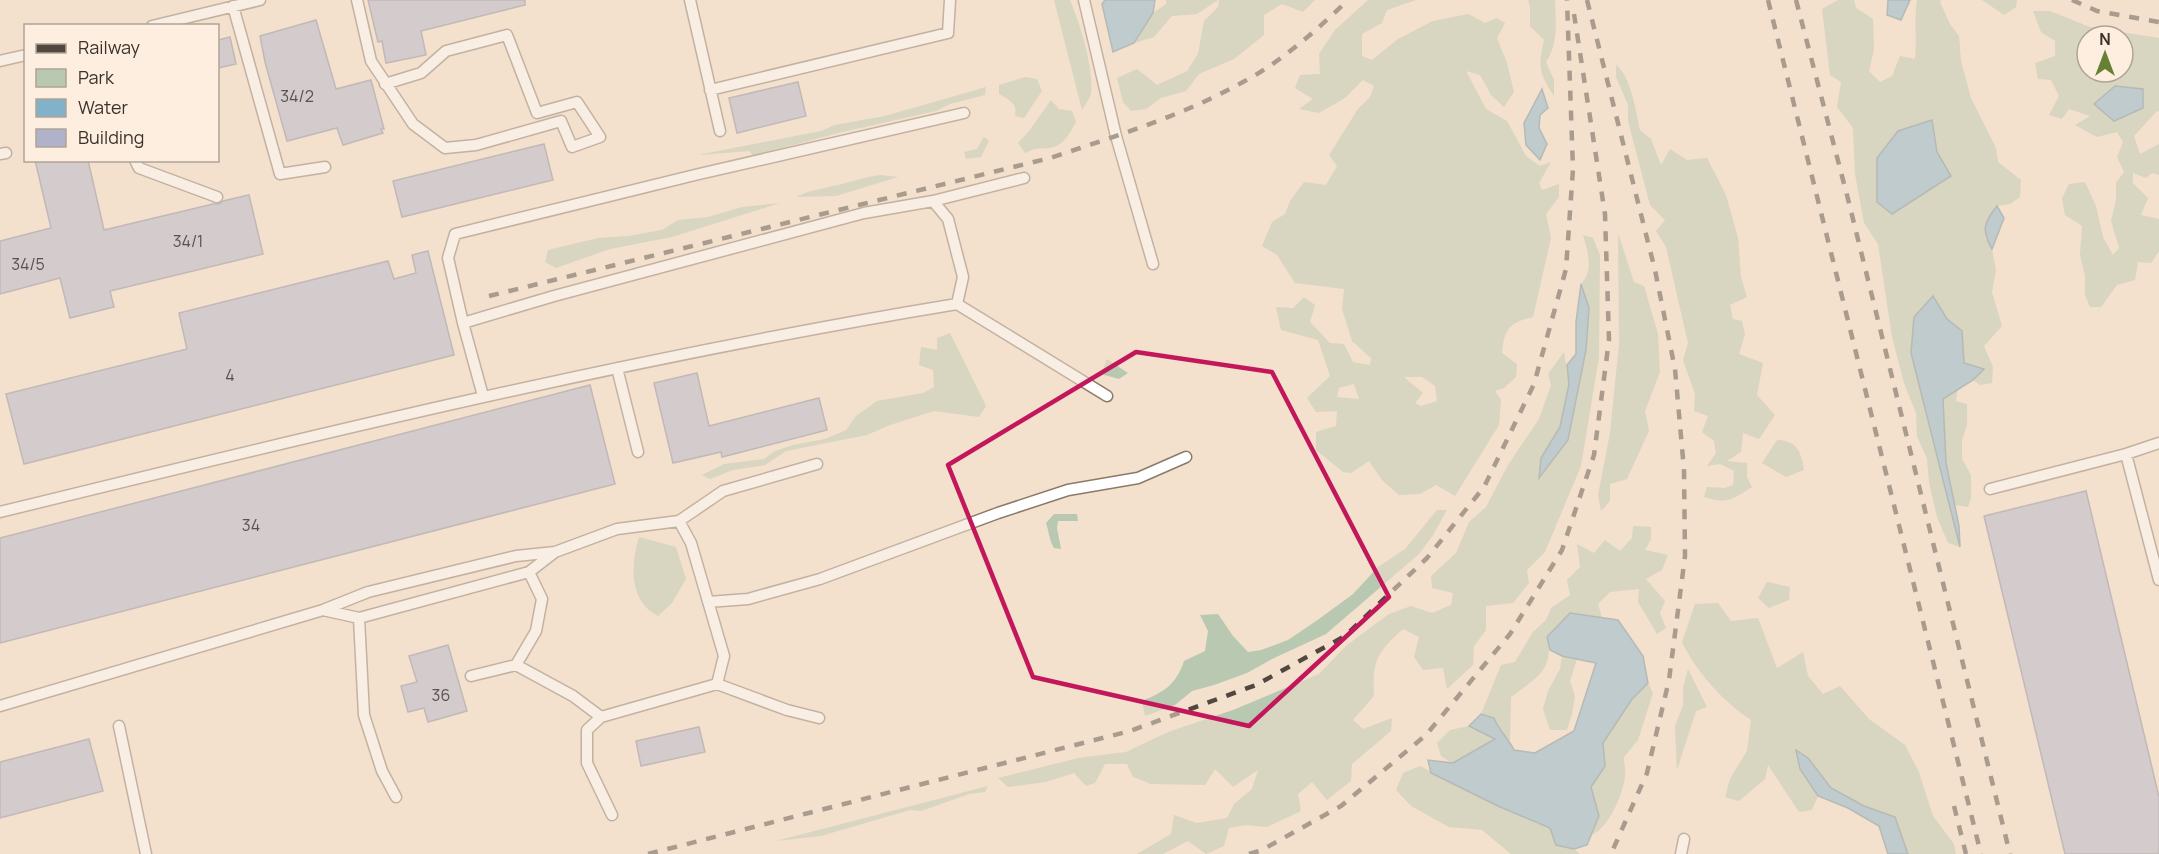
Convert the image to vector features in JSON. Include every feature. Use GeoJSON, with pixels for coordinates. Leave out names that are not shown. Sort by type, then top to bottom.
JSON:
{"type":"FeatureCollection","features":[{"type":"Feature","properties":{"kind":"lane"},"geometry":{"type":"LineString","coordinates":[[159,24],[233,4],[260,0]]}},
{"type":"Feature","properties":{"kind":"lane"},"geometry":{"type":"LineString","coordinates":[[357,0],[371,61],[385,84],[412,124],[445,148],[476,145],[561,122],[572,147],[600,137],[577,102],[537,113],[507,35],[446,51],[421,73],[385,84]]}},
{"type":"Feature","properties":{"kind":"lane"},"geometry":{"type":"LineString","coordinates":[[690,0],[720,131]]}},
{"type":"Feature","properties":{"kind":"lane"},"geometry":{"type":"LineString","coordinates":[[710,90],[948,33],[950,0]]}},
{"type":"Feature","properties":{"kind":"lane"},"geometry":{"type":"LineString","coordinates":[[1084,0],[1116,136],[1153,264]]}},
{"type":"Feature","properties":{"kind":"lane"},"geometry":{"type":"LineString","coordinates":[[233,4],[280,174],[325,167]]}},
{"type":"Feature","properties":{"kind":"lane"},"geometry":{"type":"LineString","coordinates":[[0,61],[24,55]]}},
{"type":"Feature","properties":{"kind":"lane"},"geometry":{"type":"LineString","coordinates":[[483,396],[448,258],[455,234],[699,174],[964,113]]}},
{"type":"Feature","properties":{"kind":"lane"},"geometry":{"type":"LineString","coordinates":[[136,162],[139,168],[217,197]]}},
{"type":"Feature","properties":{"kind":"lane"},"geometry":{"type":"LineString","coordinates":[[463,323],[852,216],[933,201],[1024,178]]}},
{"type":"Feature","properties":{"kind":"lane"},"geometry":{"type":"LineString","coordinates":[[933,201],[948,219],[963,277],[957,304]]}},
{"type":"Feature","properties":{"kind":"lane"},"geometry":{"type":"LineString","coordinates":[[0,512],[483,396],[853,321],[957,304],[1107,396]]}},
{"type":"Feature","properties":{"kind":"lane"},"geometry":{"type":"LineString","coordinates":[[617,368],[638,452]]}},
{"type":"Feature","properties":{"kind":"lane"},"geometry":{"type":"LineString","coordinates":[[1990,489],[2126,454],[2159,443]]}},
{"type":"Feature","properties":{"kind":"lane"},"geometry":{"type":"LineString","coordinates":[[2126,454],[2159,580]]}},
{"type":"Feature","properties":{"kind":"lane"},"geometry":{"type":"LineString","coordinates":[[708,602],[748,600],[820,579],[998,513],[1068,490],[1138,478],[1186,457]]}},
{"type":"Feature","properties":{"kind":"lane"},"geometry":{"type":"LineString","coordinates":[[0,706],[323,610],[380,589],[516,556],[555,552],[617,529],[679,521],[723,491],[817,464]]}},
{"type":"Feature","properties":{"kind":"lane"},"geometry":{"type":"LineString","coordinates":[[679,521],[691,543],[724,656],[717,684]]}},
{"type":"Feature","properties":{"kind":"lane"},"geometry":{"type":"LineString","coordinates":[[323,610],[359,618],[529,572],[555,552]]}},
{"type":"Feature","properties":{"kind":"lane"},"geometry":{"type":"LineString","coordinates":[[516,665],[536,631],[542,599],[529,572]]}},
{"type":"Feature","properties":{"kind":"lane"},"geometry":{"type":"LineString","coordinates":[[359,618],[364,715],[382,771],[396,797]]}},
{"type":"Feature","properties":{"kind":"lane"},"geometry":{"type":"LineString","coordinates":[[471,676],[516,665],[573,696],[601,717]]}},
{"type":"Feature","properties":{"kind":"lane"},"geometry":{"type":"LineString","coordinates":[[612,815],[587,763],[587,730],[601,717],[717,684],[787,710],[819,718]]}},
{"type":"Feature","properties":{"kind":"lane"},"geometry":{"type":"LineString","coordinates":[[119,726],[146,854]]}},
{"type":"Feature","properties":{"kind":"lane"},"geometry":{"type":"LineString","coordinates":[[1681,854],[1684,839]]}},
{"type":"Feature","properties":{"kind":"highlighted area"},"geometry":{"type":"Polygon","coordinates":[[[1136,352],[1272,372],[1389,597],[1249,726],[1033,677],[948,465],[1136,352]]]}},
{"type":"Feature","properties":{"kind":"green space"},"geometry":{"type":"Polygon","coordinates":[[[1054,0],[1070,0],[1085,46],[1091,93],[1082,110],[1054,0]]]}},
{"type":"Feature","properties":{"kind":"green space"},"geometry":{"type":"Polygon","coordinates":[[[1166,0],[1218,0],[1197,14],[1172,16],[1154,37],[1134,43],[1153,13],[1166,4],[1166,0]]]}},
{"type":"Feature","properties":{"kind":"green space"},"geometry":{"type":"Polygon","coordinates":[[[1219,0],[1315,0],[1303,12],[1282,4],[1264,15],[1264,35],[1234,59],[1199,74],[1186,91],[1161,98],[1146,109],[1131,111],[1123,102],[1117,78],[1137,69],[1157,85],[1187,71],[1198,54],[1204,21],[1218,7],[1219,0]]]}},
{"type":"Feature","properties":{"kind":"green space"},"geometry":{"type":"Polygon","coordinates":[[[1368,0],[1416,0],[1387,10],[1382,23],[1362,34],[1362,56],[1372,60],[1398,39],[1433,21],[1468,14],[1485,23],[1496,18],[1505,23],[1497,38],[1507,63],[1514,92],[1504,107],[1491,95],[1480,75],[1466,71],[1486,109],[1507,121],[1526,156],[1540,166],[1551,162],[1539,183],[1542,190],[1559,184],[1559,197],[1546,214],[1551,238],[1533,317],[1514,324],[1504,338],[1502,353],[1517,364],[1516,377],[1504,388],[1495,391],[1501,400],[1499,425],[1455,496],[1436,485],[1420,494],[1399,495],[1382,480],[1369,461],[1351,473],[1343,472],[1316,450],[1316,432],[1336,426],[1337,411],[1316,412],[1307,398],[1330,376],[1318,340],[1281,330],[1276,307],[1293,308],[1304,297],[1315,305],[1310,322],[1330,343],[1344,344],[1353,362],[1370,365],[1371,358],[1352,341],[1342,309],[1344,289],[1295,283],[1277,255],[1262,246],[1272,222],[1285,214],[1290,201],[1304,182],[1326,185],[1337,166],[1329,155],[1358,109],[1370,97],[1374,86],[1363,80],[1345,98],[1319,113],[1299,109],[1313,99],[1295,88],[1300,75],[1320,74],[1319,54],[1335,30],[1368,0]],[[1404,377],[1423,393],[1415,403],[1421,406],[1437,401],[1435,386],[1422,377],[1404,377]],[[1354,384],[1339,388],[1337,397],[1359,399],[1354,384]]]}},
{"type":"Feature","properties":{"kind":"green space"},"geometry":{"type":"Polygon","coordinates":[[[1528,0],[1555,0],[1556,24],[1553,48],[1546,62],[1554,80],[1554,96],[1541,70],[1544,40],[1530,26],[1528,0]]]}},
{"type":"Feature","properties":{"kind":"green space"},"geometry":{"type":"Polygon","coordinates":[[[1838,0],[1854,0],[1856,8],[1873,19],[1874,50],[1869,71],[1880,82],[1892,76],[1900,56],[1915,59],[1917,0],[1941,0],[1950,24],[1959,36],[1961,61],[1971,98],[1996,148],[1998,162],[2021,180],[2020,197],[2010,204],[1997,206],[1985,237],[1992,249],[1996,270],[1992,292],[2002,326],[1984,346],[1993,367],[1992,383],[1980,385],[1973,380],[1983,369],[1964,363],[1962,331],[1947,319],[1934,296],[1914,317],[1911,353],[1960,547],[1948,543],[1937,517],[1929,482],[1927,459],[1917,436],[1916,413],[1904,383],[1892,337],[1878,244],[1864,223],[1855,174],[1853,128],[1837,107],[1841,82],[1830,75],[1822,9],[1838,0]],[[1932,120],[1909,201],[1951,175],[1937,152],[1932,120]]]}},
{"type":"Feature","properties":{"kind":"green space"},"geometry":{"type":"Polygon","coordinates":[[[1982,0],[2017,0],[2016,7],[2004,15],[1982,0]]]}},
{"type":"Feature","properties":{"kind":"green space"},"geometry":{"type":"Polygon","coordinates":[[[2033,11],[2050,11],[2082,24],[2075,24],[2075,84],[2135,84],[2135,34],[2159,38],[2159,111],[2134,136],[2140,154],[2159,144],[2159,175],[2152,173],[2146,178],[2133,173],[2133,183],[2148,198],[2141,215],[2159,219],[2159,251],[2151,263],[2138,262],[2135,280],[2117,285],[2101,307],[2090,307],[2085,295],[2085,276],[2080,255],[2082,226],[2065,215],[2062,198],[2069,184],[2085,182],[2096,206],[2103,237],[2113,255],[2119,248],[2111,221],[2116,200],[2116,183],[2124,172],[2117,157],[2123,142],[2117,132],[2097,137],[2075,125],[2090,116],[2069,109],[2062,119],[2049,115],[2059,96],[2051,80],[2038,79],[2035,63],[2055,56],[2055,41],[2041,32],[2033,11]]]}},
{"type":"Feature","properties":{"kind":"green space"},"geometry":{"type":"Polygon","coordinates":[[[1616,65],[1626,77],[1635,104],[1640,130],[1651,139],[1661,165],[1670,149],[1687,160],[1707,158],[1726,195],[1738,238],[1741,277],[1747,297],[1730,305],[1733,319],[1742,321],[1745,334],[1739,354],[1763,363],[1757,395],[1775,415],[1759,439],[1743,433],[1741,452],[1727,461],[1747,463],[1747,477],[1752,487],[1729,500],[1704,497],[1707,487],[1725,488],[1733,485],[1734,471],[1720,464],[1707,466],[1716,453],[1714,441],[1702,432],[1708,416],[1694,411],[1695,394],[1683,360],[1688,343],[1666,247],[1656,231],[1665,220],[1650,205],[1628,121],[1628,105],[1616,77],[1616,65]]]}},
{"type":"Feature","properties":{"kind":"green space"},"geometry":{"type":"Polygon","coordinates":[[[1025,77],[1037,79],[1042,91],[1024,118],[1015,116],[1014,105],[999,94],[999,85],[1025,77]]]}},
{"type":"Feature","properties":{"kind":"green space"},"geometry":{"type":"Polygon","coordinates":[[[986,87],[985,95],[950,104],[936,111],[838,133],[753,156],[749,151],[698,155],[885,116],[986,87]]]}},
{"type":"Feature","properties":{"kind":"green space"},"geometry":{"type":"Polygon","coordinates":[[[1051,100],[1059,109],[1072,111],[1076,122],[1066,139],[1058,145],[1025,153],[1018,143],[1051,100]]]}},
{"type":"Feature","properties":{"kind":"green space"},"geometry":{"type":"Polygon","coordinates":[[[984,137],[989,141],[981,157],[966,159],[964,152],[977,149],[984,137]]]}},
{"type":"Feature","properties":{"kind":"green space"},"geometry":{"type":"Polygon","coordinates":[[[880,175],[898,177],[836,196],[796,197],[814,190],[880,175]]]}},
{"type":"Feature","properties":{"kind":"green space"},"geometry":{"type":"Polygon","coordinates":[[[780,203],[672,237],[610,249],[556,268],[545,262],[548,250],[598,238],[662,230],[678,220],[708,217],[742,207],[780,203]]]}},
{"type":"Feature","properties":{"kind":"green space"},"geometry":{"type":"Polygon","coordinates":[[[1618,233],[1634,282],[1644,286],[1658,334],[1660,372],[1645,411],[1649,431],[1627,479],[1610,484],[1610,501],[1601,511],[1598,495],[1610,433],[1619,344],[1618,233]]]}},
{"type":"Feature","properties":{"kind":"green space"},"geometry":{"type":"Polygon","coordinates":[[[1583,235],[1593,238],[1600,255],[1599,357],[1581,466],[1545,552],[1527,570],[1529,583],[1513,603],[1486,606],[1486,630],[1474,646],[1473,665],[1447,689],[1443,668],[1423,670],[1414,657],[1419,637],[1403,629],[1387,644],[1375,665],[1374,696],[1353,720],[1363,729],[1392,718],[1391,731],[1352,764],[1351,781],[1327,800],[1312,782],[1298,794],[1301,811],[1267,827],[1246,825],[1229,828],[1224,846],[1206,854],[1188,841],[1163,854],[1137,854],[1171,834],[1174,815],[1197,823],[1227,818],[1234,804],[1252,789],[1258,770],[1233,787],[1215,769],[1205,785],[1151,784],[1133,777],[1127,764],[1105,764],[1095,783],[1086,786],[1074,773],[1046,782],[1008,787],[998,778],[1078,758],[1126,752],[1168,732],[1233,710],[1319,674],[1347,645],[1389,614],[1411,606],[1432,613],[1451,605],[1453,593],[1432,588],[1431,576],[1456,553],[1469,522],[1486,507],[1508,465],[1539,419],[1551,385],[1548,374],[1564,352],[1569,384],[1560,427],[1541,458],[1539,477],[1568,440],[1586,350],[1589,308],[1581,284],[1588,273],[1589,261],[1583,235]]]}},
{"type":"Feature","properties":{"kind":"green space"},"geometry":{"type":"Polygon","coordinates":[[[950,333],[986,406],[979,417],[934,411],[867,435],[786,451],[765,465],[733,470],[710,479],[702,475],[724,464],[764,459],[775,451],[793,445],[825,439],[846,430],[856,416],[877,401],[923,393],[934,387],[933,370],[919,365],[921,347],[937,350],[937,338],[950,333]]]}},
{"type":"Feature","properties":{"kind":"green space"},"geometry":{"type":"Polygon","coordinates":[[[1107,359],[1128,373],[1119,379],[1101,374],[1107,359]]]}},
{"type":"Feature","properties":{"kind":"green space"},"geometry":{"type":"Polygon","coordinates":[[[1958,388],[1956,401],[1967,404],[1967,425],[1962,440],[1962,459],[1971,475],[1971,498],[1968,507],[1955,505],[1946,463],[1943,398],[1958,388]]]}},
{"type":"Feature","properties":{"kind":"green space"},"geometry":{"type":"Polygon","coordinates":[[[1777,440],[1789,442],[1797,448],[1804,470],[1786,477],[1762,463],[1777,440]]]}},
{"type":"Feature","properties":{"kind":"green space"},"geometry":{"type":"Polygon","coordinates":[[[1437,510],[1447,510],[1419,554],[1326,634],[1247,673],[1192,691],[1175,705],[1145,716],[1142,701],[1168,687],[1177,676],[1184,661],[1205,651],[1208,631],[1200,615],[1218,614],[1233,636],[1248,652],[1261,650],[1288,640],[1353,594],[1378,567],[1405,549],[1437,510]]]}},
{"type":"Feature","properties":{"kind":"green space"},"geometry":{"type":"Polygon","coordinates":[[[1054,514],[1077,514],[1078,521],[1058,521],[1061,549],[1054,548],[1046,523],[1054,514]]]}},
{"type":"Feature","properties":{"kind":"green space"},"geometry":{"type":"Polygon","coordinates":[[[1633,526],[1651,527],[1651,539],[1645,550],[1668,555],[1662,570],[1646,579],[1665,601],[1660,613],[1666,628],[1657,634],[1638,602],[1639,589],[1610,592],[1598,604],[1602,618],[1570,613],[1547,637],[1548,658],[1541,673],[1511,697],[1510,741],[1498,730],[1494,718],[1481,714],[1501,665],[1515,662],[1533,632],[1546,620],[1551,608],[1570,595],[1567,580],[1580,567],[1577,544],[1594,553],[1605,540],[1620,551],[1632,538],[1633,526]]]}},
{"type":"Feature","properties":{"kind":"green space"},"geometry":{"type":"Polygon","coordinates":[[[639,537],[676,547],[686,579],[672,603],[658,616],[641,601],[634,581],[634,559],[639,537]]]}},
{"type":"Feature","properties":{"kind":"green space"},"geometry":{"type":"Polygon","coordinates":[[[1767,582],[1790,587],[1789,600],[1769,608],[1758,598],[1767,582]]]}},
{"type":"Feature","properties":{"kind":"green space"},"geometry":{"type":"Polygon","coordinates":[[[1718,603],[1731,621],[1758,618],[1777,668],[1803,652],[1808,676],[1823,694],[1840,686],[1869,719],[1905,745],[1919,772],[1933,816],[1954,844],[1956,854],[1908,854],[1895,817],[1864,806],[1830,788],[1808,758],[1800,769],[1818,796],[1812,810],[1799,812],[1768,765],[1765,779],[1739,801],[1725,797],[1730,779],[1747,751],[1751,720],[1712,686],[1695,665],[1682,642],[1695,604],[1718,603]]]}},
{"type":"Feature","properties":{"kind":"green space"},"geometry":{"type":"Polygon","coordinates":[[[1562,656],[1577,659],[1570,681],[1575,696],[1567,730],[1550,730],[1543,709],[1548,691],[1560,669],[1562,656]]]}},
{"type":"Feature","properties":{"kind":"green space"},"geometry":{"type":"Polygon","coordinates":[[[1688,669],[1707,707],[1696,711],[1677,770],[1675,726],[1683,705],[1683,688],[1688,669]]]}},
{"type":"Feature","properties":{"kind":"green space"},"geometry":{"type":"Polygon","coordinates":[[[1648,683],[1653,693],[1638,740],[1624,757],[1625,775],[1621,793],[1609,818],[1592,835],[1599,816],[1591,787],[1605,766],[1603,743],[1632,699],[1648,683]]]}},
{"type":"Feature","properties":{"kind":"green space"},"geometry":{"type":"Polygon","coordinates":[[[1469,726],[1495,739],[1453,764],[1441,756],[1437,743],[1450,730],[1469,726]]]}},
{"type":"Feature","properties":{"kind":"green space"},"geometry":{"type":"Polygon","coordinates":[[[1420,766],[1498,806],[1551,828],[1556,845],[1574,849],[1580,854],[1511,854],[1482,830],[1449,827],[1411,806],[1396,790],[1403,773],[1420,766]]]}},
{"type":"Feature","properties":{"kind":"green space"},"geometry":{"type":"Polygon","coordinates":[[[988,786],[985,792],[969,794],[921,811],[910,810],[821,836],[776,841],[988,786]]]}},
{"type":"Feature","properties":{"kind":"water"},"geometry":{"type":"Polygon","coordinates":[[[1105,0],[1155,0],[1153,13],[1134,43],[1113,52],[1102,4],[1105,0]]]}},
{"type":"Feature","properties":{"kind":"water"},"geometry":{"type":"Polygon","coordinates":[[[1888,0],[1910,0],[1901,20],[1887,15],[1888,0]]]}},
{"type":"Feature","properties":{"kind":"water"},"geometry":{"type":"Polygon","coordinates":[[[2115,86],[2143,89],[2143,108],[2114,121],[2094,104],[2115,86]]]}},
{"type":"Feature","properties":{"kind":"water"},"geometry":{"type":"Polygon","coordinates":[[[1542,89],[1548,108],[1540,115],[1539,128],[1547,144],[1540,160],[1526,145],[1524,123],[1542,89]]]}},
{"type":"Feature","properties":{"kind":"water"},"geometry":{"type":"Polygon","coordinates":[[[1932,120],[1937,152],[1951,176],[1892,214],[1877,202],[1877,158],[1898,131],[1932,120]]]}},
{"type":"Feature","properties":{"kind":"water"},"geometry":{"type":"Polygon","coordinates":[[[1997,206],[2004,218],[1992,249],[1985,231],[1989,217],[1997,206]]]}},
{"type":"Feature","properties":{"kind":"water"},"geometry":{"type":"Polygon","coordinates":[[[1581,284],[1589,308],[1586,350],[1568,440],[1539,478],[1541,458],[1560,427],[1569,384],[1567,365],[1576,354],[1576,322],[1581,284]]]}},
{"type":"Feature","properties":{"kind":"water"},"geometry":{"type":"Polygon","coordinates":[[[1933,296],[1947,319],[1962,331],[1964,363],[1984,369],[1973,380],[1943,399],[1946,463],[1959,526],[1960,547],[1911,353],[1914,317],[1933,296]]]}},
{"type":"Feature","properties":{"kind":"water"},"geometry":{"type":"Polygon","coordinates":[[[1570,613],[1618,620],[1643,656],[1648,683],[1632,699],[1603,743],[1605,766],[1591,787],[1599,816],[1587,845],[1574,849],[1556,845],[1550,828],[1498,806],[1431,773],[1428,760],[1453,763],[1495,739],[1469,726],[1481,714],[1494,718],[1514,750],[1535,753],[1574,731],[1596,663],[1562,656],[1550,650],[1547,637],[1570,613]]]}},
{"type":"Feature","properties":{"kind":"water"},"geometry":{"type":"Polygon","coordinates":[[[1796,750],[1808,758],[1831,788],[1864,806],[1895,817],[1908,854],[1888,854],[1879,826],[1848,808],[1818,796],[1800,769],[1796,750]]]}},
{"type":"Feature","properties":{"kind":"building"},"geometry":{"type":"Polygon","coordinates":[[[368,0],[525,0],[525,5],[421,31],[426,55],[386,63],[382,41],[378,42],[368,0]]]}},
{"type":"Feature","properties":{"kind":"building"},"geometry":{"type":"Polygon","coordinates":[[[316,20],[336,89],[371,80],[384,129],[381,129],[383,133],[343,145],[337,128],[287,141],[260,36],[316,20]]]}},
{"type":"Feature","properties":{"kind":"building"},"geometry":{"type":"Polygon","coordinates":[[[230,37],[236,64],[219,68],[219,40],[230,37]]]}},
{"type":"Feature","properties":{"kind":"building"},"geometry":{"type":"Polygon","coordinates":[[[798,82],[806,116],[737,133],[729,98],[798,82]]]}},
{"type":"Feature","properties":{"kind":"building"},"geometry":{"type":"Polygon","coordinates":[[[544,144],[553,180],[402,217],[393,181],[544,144]]]}},
{"type":"Feature","properties":{"kind":"building"},"geometry":{"type":"Polygon","coordinates":[[[35,162],[88,162],[104,230],[249,195],[263,254],[110,291],[114,307],[70,318],[60,278],[0,294],[0,241],[51,228],[35,162]]]}},
{"type":"Feature","properties":{"kind":"building"},"geometry":{"type":"Polygon","coordinates":[[[428,251],[454,355],[24,464],[6,394],[187,349],[179,313],[388,261],[394,279],[416,273],[412,255],[428,251]]]}},
{"type":"Feature","properties":{"kind":"building"},"geometry":{"type":"Polygon","coordinates":[[[697,373],[709,426],[819,398],[827,430],[722,457],[721,452],[673,463],[654,383],[697,373]]]}},
{"type":"Feature","properties":{"kind":"building"},"geometry":{"type":"Polygon","coordinates":[[[590,385],[615,484],[0,643],[0,538],[590,385]]]}},
{"type":"Feature","properties":{"kind":"building"},"geometry":{"type":"Polygon","coordinates":[[[2086,491],[2159,797],[2159,854],[2065,854],[1984,516],[2086,491]]]}},
{"type":"Feature","properties":{"kind":"building"},"geometry":{"type":"Polygon","coordinates":[[[448,645],[467,711],[428,722],[424,708],[408,712],[401,686],[417,682],[409,656],[448,645]]]}},
{"type":"Feature","properties":{"kind":"building"},"geometry":{"type":"Polygon","coordinates":[[[699,727],[705,752],[641,766],[636,741],[699,727]]]}},
{"type":"Feature","properties":{"kind":"building"},"geometry":{"type":"Polygon","coordinates":[[[89,739],[103,791],[0,818],[0,762],[89,739]]]}},
{"type":"Feature","properties":{"kind":"railway"},"geometry":{"type":"LineString","coordinates":[[489,296],[1050,158],[1124,133],[1196,105],[1257,74],[1298,45],[1348,0]]}},
{"type":"Feature","properties":{"kind":"railway"},"geometry":{"type":"LineString","coordinates":[[648,854],[1130,731],[1256,685],[1345,636],[1427,558],[1484,487],[1534,384],[1566,269],[1573,169],[1567,0]]}},
{"type":"Feature","properties":{"kind":"railway"},"geometry":{"type":"LineString","coordinates":[[1587,0],[1655,270],[1675,369],[1684,470],[1685,556],[1669,680],[1647,773],[1611,854]]}},
{"type":"Feature","properties":{"kind":"railway"},"geometry":{"type":"LineString","coordinates":[[1768,0],[1981,854]]}},
{"type":"Feature","properties":{"kind":"railway"},"geometry":{"type":"LineString","coordinates":[[1796,0],[1848,199],[2010,854]]}},
{"type":"Feature","properties":{"kind":"railway"},"geometry":{"type":"LineString","coordinates":[[2072,0],[2097,11],[2159,22]]}},
{"type":"Feature","properties":{"kind":"railway"},"geometry":{"type":"LineString","coordinates":[[1249,854],[1262,850],[1341,806],[1426,735],[1510,634],[1562,550],[1594,455],[1609,340],[1605,214],[1574,14]]}},
{"type":"Feature","properties":{"kind":"railway"},"geometry":{"type":"LineString","coordinates":[[1954,806],[1966,854]]}}]}
